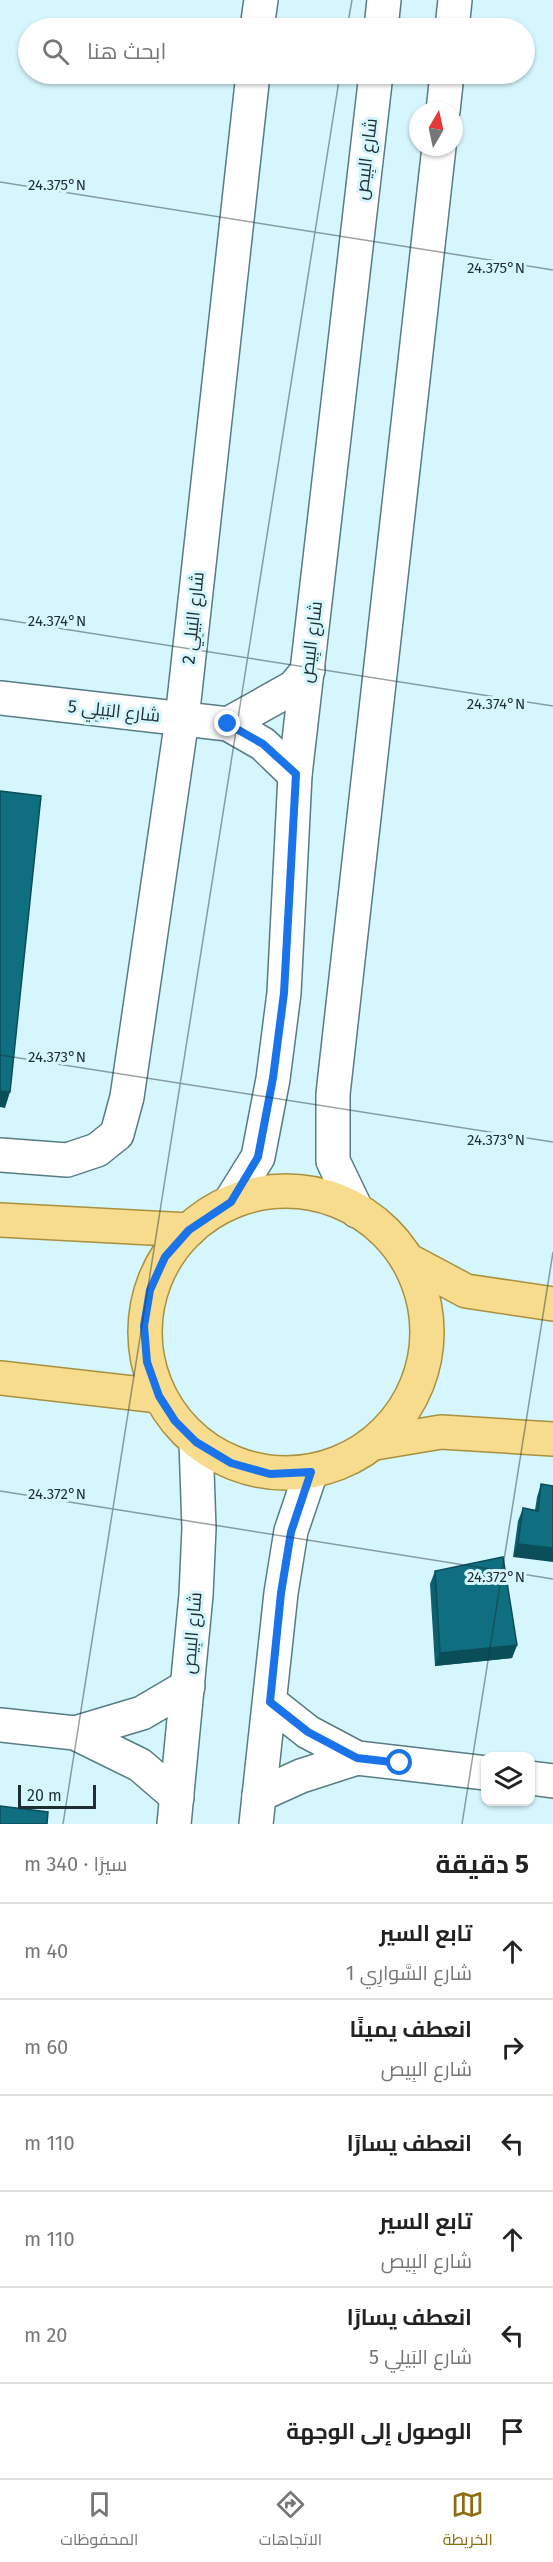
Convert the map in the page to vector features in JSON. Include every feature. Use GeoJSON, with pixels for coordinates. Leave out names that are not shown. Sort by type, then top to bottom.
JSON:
{"type":"FeatureCollection","features":[{"type":"Feature","properties":{"kind":"main road"},"geometry":{"type":"LineString","coordinates":[[375,1443],[403,1414],[417,1387],[421,1378],[428,1338],[424,1297],[408,1260],[386,1233],[357,1210],[334,1200],[308,1193],[264,1193],[231,1202],[189,1230],[165,1257],[150,1290],[144,1326],[147,1362],[159,1396],[175,1421],[196,1442],[231,1463],[270,1474],[311,1472],[375,1443],[441,1432],[553,1439]]}},
{"type":"Feature","properties":{"kind":"main road"},"geometry":{"type":"LineString","coordinates":[[0,1220],[189,1230]]}},
{"type":"Feature","properties":{"kind":"main road"},"geometry":{"type":"LineString","coordinates":[[408,1260],[466,1291],[553,1304]]}},
{"type":"Feature","properties":{"kind":"main road"},"geometry":{"type":"LineString","coordinates":[[0,1378],[159,1396]]}},
{"type":"Feature","properties":{"kind":"street"},"geometry":{"type":"LineString","coordinates":[[259,18],[261,0]]}},
{"type":"Feature","properties":{"kind":"street"},"geometry":{"type":"LineString","coordinates":[[382,18],[384,0]]}},
{"type":"Feature","properties":{"kind":"street"},"geometry":{"type":"LineString","coordinates":[[453,18],[455,0]]}},
{"type":"Feature","properties":{"kind":"street","name":"شارع البَيلِي 2"},"geometry":{"type":"LineString","coordinates":[[0,1155],[67,1160],[97,1150],[117,1134],[127,1097],[182,718],[252,84]]}},
{"type":"Feature","properties":{"kind":"street","name":"شارع البِيص"},"geometry":{"type":"LineString","coordinates":[[231,1202],[258,1157],[273,1078],[284,993],[296,774],[375,84]]}},
{"type":"Feature","properties":{"kind":"street"},"geometry":{"type":"LineString","coordinates":[[444,102],[446,84]]}},
{"type":"Feature","properties":{"kind":"street"},"geometry":{"type":"LineString","coordinates":[[357,1210],[333,1161],[333,1095],[438,156]]}},
{"type":"Feature","properties":{"kind":"street"},"geometry":{"type":"LineString","coordinates":[[228,724],[294,687],[308,670]]}},
{"type":"Feature","properties":{"kind":"street","name":"شارع البَيلِي 5"},"geometry":{"type":"LineString","coordinates":[[0,698],[228,724],[263,744],[296,774]]}},
{"type":"Feature","properties":{"kind":"street","name":"شارع البِيص"},"geometry":{"type":"LineString","coordinates":[[175,1810],[188,1686],[199,1528],[196,1442]]}},
{"type":"Feature","properties":{"kind":"street"},"geometry":{"type":"LineString","coordinates":[[258,1810],[281,1593],[291,1532],[311,1472]]}},
{"type":"Feature","properties":{"kind":"street"},"geometry":{"type":"LineString","coordinates":[[75,1733],[142,1713],[188,1686]]}},
{"type":"Feature","properties":{"kind":"street"},"geometry":{"type":"LineString","coordinates":[[270,1702],[308,1732],[357,1758],[481,1772]]}},
{"type":"Feature","properties":{"kind":"street"},"geometry":{"type":"LineString","coordinates":[[0,1725],[75,1733],[140,1765],[175,1810]]}},
{"type":"Feature","properties":{"kind":"street"},"geometry":{"type":"LineString","coordinates":[[258,1810],[301,1776],[357,1758]]}},
{"type":"Feature","properties":{"kind":"street"},"geometry":{"type":"LineString","coordinates":[[535,1779],[553,1781]]}},
{"type":"Feature","properties":{"kind":"building"},"geometry":{"type":"Polygon","coordinates":[[[0,791],[41,796],[10,1092],[0,1091],[0,791]]]}},
{"type":"Feature","properties":{"kind":"building"},"geometry":{"type":"Polygon","coordinates":[[[541,1484],[553,1486],[553,1548],[518,1544],[523,1508],[538,1511],[541,1484]]]}},
{"type":"Feature","properties":{"kind":"building"},"geometry":{"type":"Polygon","coordinates":[[[503,1557],[517,1645],[440,1653],[435,1571],[503,1557]]]}},
{"type":"Feature","properties":{"kind":"building"},"geometry":{"type":"Polygon","coordinates":[[[0,1806],[48,1812],[47,1824],[0,1824],[0,1806]]]}},
{"type":"Feature","properties":{"kind":"route"},"geometry":{"type":"LineString","coordinates":[[228,724],[263,744],[296,774],[284,993],[273,1078],[258,1157],[231,1202],[189,1230],[165,1257],[150,1290],[144,1326],[147,1362],[159,1396],[175,1421],[196,1442],[231,1463],[270,1474],[311,1472],[291,1532],[281,1593],[270,1702],[308,1732],[357,1758],[400,1763]]}}]}
